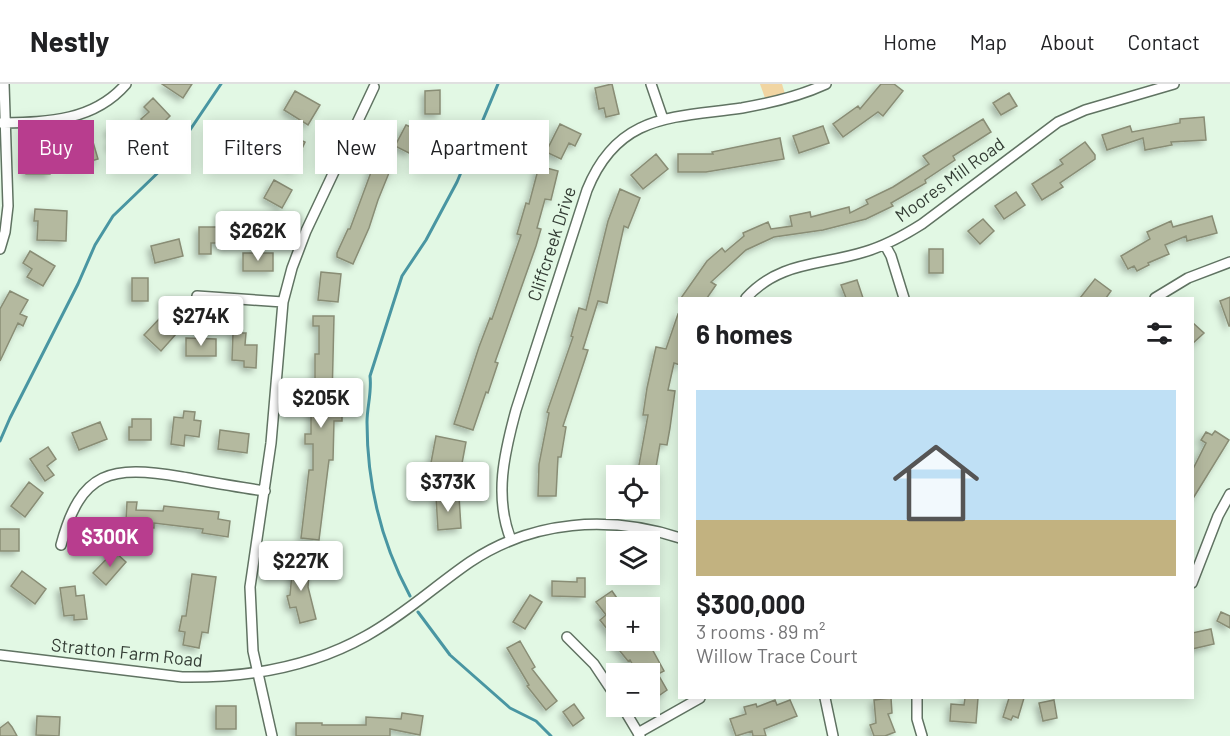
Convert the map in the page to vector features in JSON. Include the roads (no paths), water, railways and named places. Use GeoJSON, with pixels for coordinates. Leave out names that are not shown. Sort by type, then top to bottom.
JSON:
{"type":"FeatureCollection","features":[{"type":"Feature","properties":{"kind":"street"},"geometry":{"type":"LineString","coordinates":[[0,249],[5,232],[8,206],[3,123],[4,84]]}},
{"type":"Feature","properties":{"kind":"street"},"geometry":{"type":"LineString","coordinates":[[3,123],[51,122],[72,118],[104,103],[126,84]]}},
{"type":"Feature","properties":{"kind":"street"},"geometry":{"type":"LineString","coordinates":[[651,84],[663,118]]}},
{"type":"Feature","properties":{"kind":"street","name":"Cliffcreek Drive"},"geometry":{"type":"LineString","coordinates":[[511,540],[501,506],[506,445],[587,190],[603,159],[620,141],[645,125],[663,118],[762,104],[791,97],[826,84]]}},
{"type":"Feature","properties":{"kind":"street","name":"Moores Mill Road"},"geometry":{"type":"LineString","coordinates":[[747,297],[761,284],[786,270],[852,255],[885,244],[922,224],[1058,122],[1085,110],[1174,84]]}},
{"type":"Feature","properties":{"kind":"street"},"geometry":{"type":"LineString","coordinates":[[272,736],[250,628],[249,587],[271,443],[283,302],[292,268],[306,231],[374,87]]}},
{"type":"Feature","properties":{"kind":"street"},"geometry":{"type":"LineString","coordinates":[[885,244],[891,256],[903,297]]}},
{"type":"Feature","properties":{"kind":"street"},"geometry":{"type":"LineString","coordinates":[[1157,297],[1188,278],[1230,262]]}},
{"type":"Feature","properties":{"kind":"street"},"geometry":{"type":"LineString","coordinates":[[197,296],[283,302]]}},
{"type":"Feature","properties":{"kind":"street"},"geometry":{"type":"LineString","coordinates":[[61,545],[74,505],[81,496],[97,482],[117,473],[150,472],[265,491]]}},
{"type":"Feature","properties":{"kind":"street"},"geometry":{"type":"LineString","coordinates":[[1194,578],[1218,516],[1230,494]]}},
{"type":"Feature","properties":{"kind":"street","name":"Stratton Farm Road"},"geometry":{"type":"LineString","coordinates":[[0,655],[182,677],[229,676],[258,672],[319,657],[366,636],[394,619],[470,563],[511,540],[553,528],[584,524],[638,527],[678,537]]}},
{"type":"Feature","properties":{"kind":"street"},"geometry":{"type":"LineString","coordinates":[[567,637],[594,664],[606,682]]}},
{"type":"Feature","properties":{"kind":"street"},"geometry":{"type":"LineString","coordinates":[[628,717],[639,735],[698,699]]}},
{"type":"Feature","properties":{"kind":"street"},"geometry":{"type":"LineString","coordinates":[[825,699],[833,736]]}},
{"type":"Feature","properties":{"kind":"street"},"geometry":{"type":"LineString","coordinates":[[917,699],[917,719],[922,736]]}},
{"type":"Feature","properties":{"kind":"waterway"},"geometry":{"type":"LineString","coordinates":[[0,441],[95,245],[113,216],[167,164],[221,84]]}},
{"type":"Feature","properties":{"kind":"waterway"},"geometry":{"type":"LineString","coordinates":[[410,596],[391,555],[373,490],[367,422],[370,376],[402,276],[426,240],[457,182],[498,84]]}},
{"type":"Feature","properties":{"kind":"waterway"},"geometry":{"type":"LineString","coordinates":[[418,612],[450,655],[510,708],[536,721],[551,736]]}}]}
